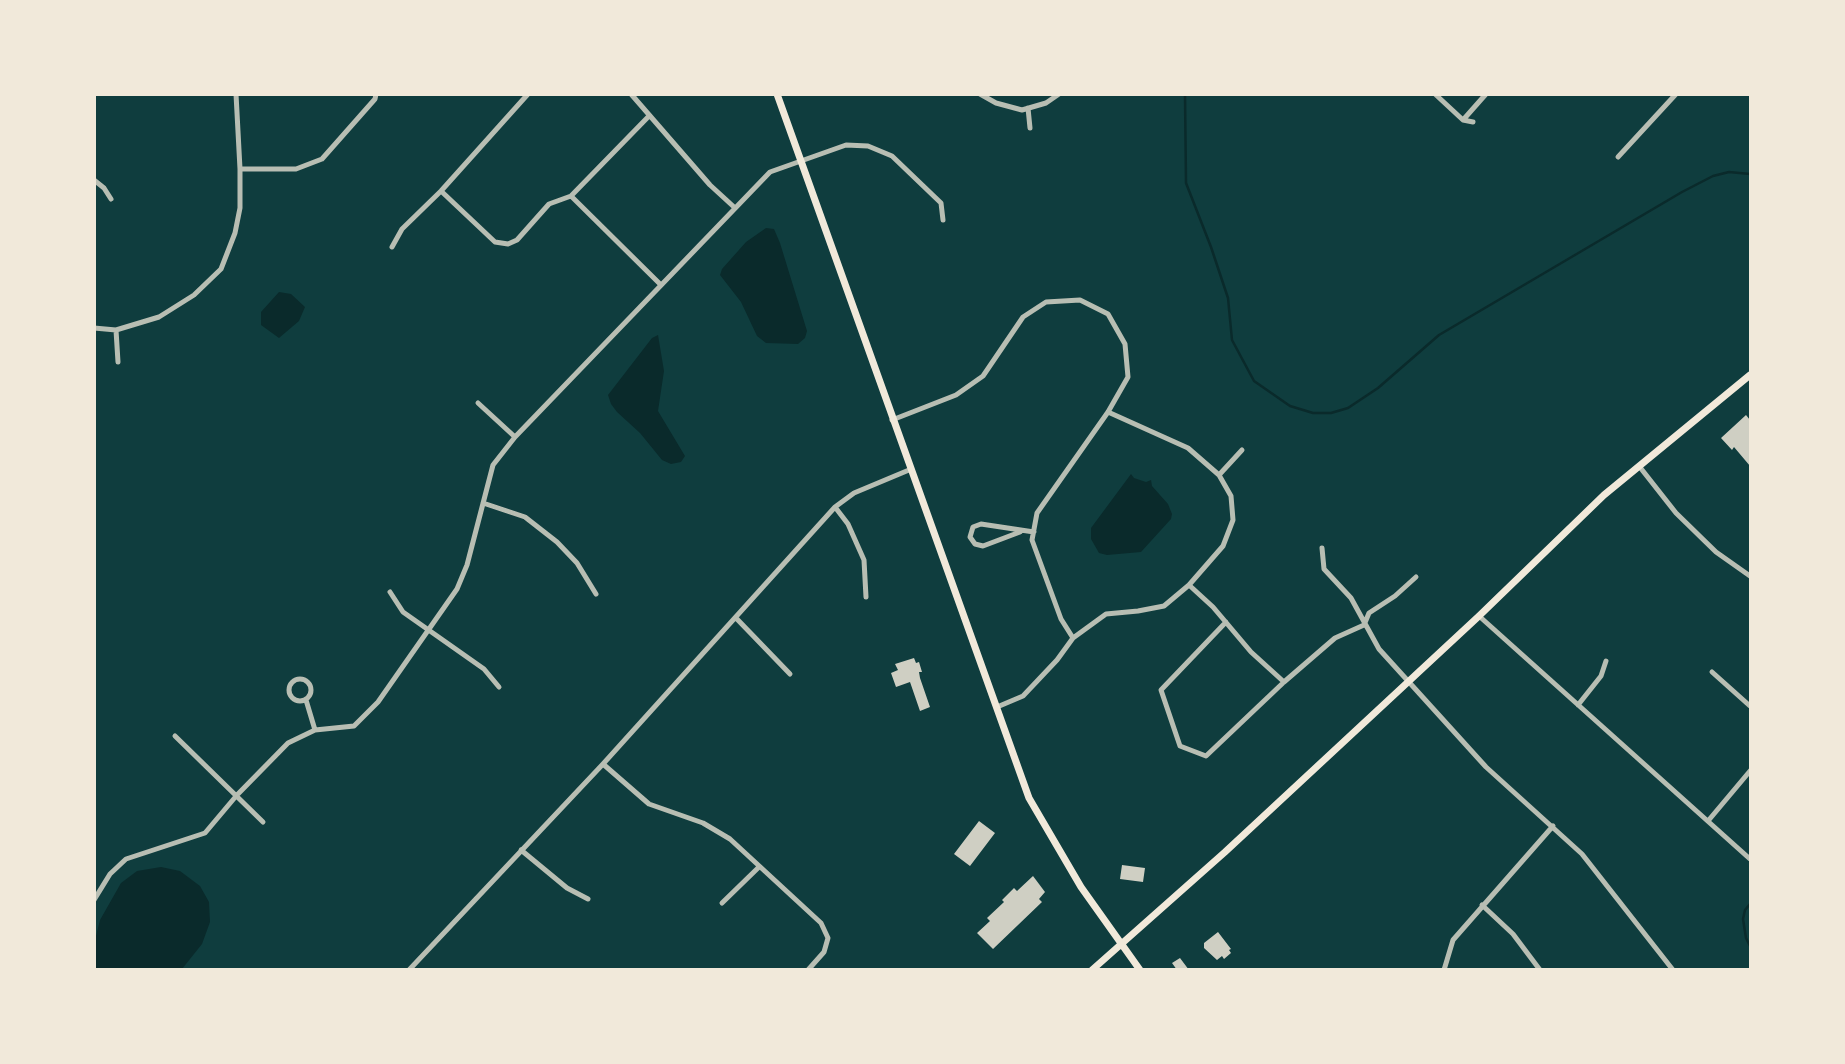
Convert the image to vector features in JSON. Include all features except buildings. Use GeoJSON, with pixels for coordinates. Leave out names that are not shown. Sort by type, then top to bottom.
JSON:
{"type":"FeatureCollection","features":[{"type":"Feature","properties":{"kind":"main road"},"geometry":{"type":"LineString","coordinates":[[776,94],[1029,798],[1081,887],[1140,970]]}},
{"type":"Feature","properties":{"kind":"main road"},"geometry":{"type":"LineString","coordinates":[[1092,970],[1225,852],[1479,616],[1604,495],[1751,375]]}},
{"type":"Feature","properties":{"kind":"street"},"geometry":{"type":"LineString","coordinates":[[94,328],[116,330],[159,317],[194,295],[221,269],[235,233],[240,208],[236,94]]}},
{"type":"Feature","properties":{"kind":"street"},"geometry":{"type":"LineString","coordinates":[[240,169],[296,169],[322,159],[375,99],[376,94]]}},
{"type":"Feature","properties":{"kind":"street"},"geometry":{"type":"LineString","coordinates":[[392,247],[402,229],[441,191],[528,94]]}},
{"type":"Feature","properties":{"kind":"street"},"geometry":{"type":"LineString","coordinates":[[631,94],[710,185],[734,206]]}},
{"type":"Feature","properties":{"kind":"street"},"geometry":{"type":"LineString","coordinates":[[981,94],[996,103],[1021,110],[1046,103],[1059,94]]}},
{"type":"Feature","properties":{"kind":"street"},"geometry":{"type":"LineString","coordinates":[[1436,94],[1462,120],[1473,122]]}},
{"type":"Feature","properties":{"kind":"street"},"geometry":{"type":"LineString","coordinates":[[1462,120],[1486,94]]}},
{"type":"Feature","properties":{"kind":"street"},"geometry":{"type":"LineString","coordinates":[[1618,157],[1676,94]]}},
{"type":"Feature","properties":{"kind":"street"},"geometry":{"type":"LineString","coordinates":[[1028,108],[1030,128]]}},
{"type":"Feature","properties":{"kind":"street"},"geometry":{"type":"LineString","coordinates":[[441,191],[495,242],[508,244],[517,240],[549,204],[571,196],[649,116]]}},
{"type":"Feature","properties":{"kind":"street"},"geometry":{"type":"LineString","coordinates":[[94,900],[110,874],[126,859],[205,833],[237,795],[288,743],[315,730],[354,726],[378,702],[457,589],[467,565],[492,465],[515,437],[769,172],[846,145],[868,146],[891,156],[941,203],[943,220]]}},
{"type":"Feature","properties":{"kind":"street"},"geometry":{"type":"LineString","coordinates":[[94,180],[104,188],[111,200]]}},
{"type":"Feature","properties":{"kind":"street"},"geometry":{"type":"LineString","coordinates":[[571,196],[661,285]]}},
{"type":"Feature","properties":{"kind":"street"},"geometry":{"type":"LineString","coordinates":[[892,420],[956,395],[983,376],[1023,317],[1046,302],[1085,302],[1108,314],[1125,344],[1128,377],[1108,412],[1037,513],[1032,540],[1061,619],[1073,638]]}},
{"type":"Feature","properties":{"kind":"street"},"geometry":{"type":"LineString","coordinates":[[116,330],[118,362]]}},
{"type":"Feature","properties":{"kind":"street"},"geometry":{"type":"LineString","coordinates":[[478,403],[515,437]]}},
{"type":"Feature","properties":{"kind":"street"},"geometry":{"type":"LineString","coordinates":[[998,707],[1023,696],[1057,660],[1073,638],[1106,614],[1164,606],[1189,585],[1223,546],[1233,520],[1231,495],[1219,475],[1188,448],[1108,412]]}},
{"type":"Feature","properties":{"kind":"street"},"geometry":{"type":"LineString","coordinates":[[1219,475],[1242,450]]}},
{"type":"Feature","properties":{"kind":"street"},"geometry":{"type":"LineString","coordinates":[[1639,466],[1676,513],[1696,533],[1716,552],[1751,576]]}},
{"type":"Feature","properties":{"kind":"street"},"geometry":{"type":"LineString","coordinates":[[409,970],[603,764],[835,507],[854,493],[909,470]]}},
{"type":"Feature","properties":{"kind":"street"},"geometry":{"type":"LineString","coordinates":[[483,503],[525,517],[557,542],[577,564],[596,594]]}},
{"type":"Feature","properties":{"kind":"street"},"geometry":{"type":"LineString","coordinates":[[835,507],[848,524],[864,561],[866,597]]}},
{"type":"Feature","properties":{"kind":"street"},"geometry":{"type":"LineString","coordinates":[[1020,532],[983,546],[975,544],[970,537],[972,527],[981,524],[1034,532]]}},
{"type":"Feature","properties":{"kind":"street"},"geometry":{"type":"LineString","coordinates":[[1322,548],[1324,569],[1351,598],[1379,649],[1406,682],[1486,766],[1553,826],[1592,866],[1673,970]]}},
{"type":"Feature","properties":{"kind":"street"},"geometry":{"type":"LineString","coordinates":[[1226,622],[1161,690],[1180,746],[1206,756],[1335,638],[1364,625],[1369,613],[1395,596],[1416,577]]}},
{"type":"Feature","properties":{"kind":"street"},"geometry":{"type":"LineString","coordinates":[[1189,585],[1251,652],[1284,682]]}},
{"type":"Feature","properties":{"kind":"street"},"geometry":{"type":"LineString","coordinates":[[390,592],[403,612],[484,669],[499,687]]}},
{"type":"Feature","properties":{"kind":"street"},"geometry":{"type":"LineString","coordinates":[[1479,616],[1751,859]]}},
{"type":"Feature","properties":{"kind":"street"},"geometry":{"type":"LineString","coordinates":[[736,618],[790,674]]}},
{"type":"Feature","properties":{"kind":"street"},"geometry":{"type":"LineString","coordinates":[[1578,705],[1601,676],[1605,661]]}},
{"type":"Feature","properties":{"kind":"street"},"geometry":{"type":"LineString","coordinates":[[1712,672],[1751,706]]}},
{"type":"Feature","properties":{"kind":"street"},"geometry":{"type":"LineString","coordinates":[[296,679],[310,683],[311,694],[306,700],[299,701],[290,695],[290,684],[296,679]]}},
{"type":"Feature","properties":{"kind":"street"},"geometry":{"type":"LineString","coordinates":[[306,700],[315,730]]}},
{"type":"Feature","properties":{"kind":"street"},"geometry":{"type":"LineString","coordinates":[[175,736],[263,822]]}},
{"type":"Feature","properties":{"kind":"street"},"geometry":{"type":"LineString","coordinates":[[603,764],[649,804],[703,823],[730,839],[821,923],[828,937],[824,951],[808,970]]}},
{"type":"Feature","properties":{"kind":"street"},"geometry":{"type":"LineString","coordinates":[[1708,821],[1751,771]]}},
{"type":"Feature","properties":{"kind":"street"},"geometry":{"type":"LineString","coordinates":[[1444,970],[1453,940],[1553,826]]}},
{"type":"Feature","properties":{"kind":"street"},"geometry":{"type":"LineString","coordinates":[[521,849],[567,888],[588,899]]}},
{"type":"Feature","properties":{"kind":"street"},"geometry":{"type":"LineString","coordinates":[[722,903],[759,867]]}},
{"type":"Feature","properties":{"kind":"street"},"geometry":{"type":"LineString","coordinates":[[1482,905],[1513,934],[1540,970]]}},
{"type":"Feature","properties":{"kind":"water"},"geometry":{"type":"Polygon","coordinates":[[[766,228],[774,229],[780,243],[807,331],[805,338],[798,344],[766,343],[757,336],[741,302],[720,275],[722,269],[746,242],[766,228]]]}},
{"type":"Feature","properties":{"kind":"water"},"geometry":{"type":"Polygon","coordinates":[[[279,292],[291,294],[305,307],[299,321],[279,338],[261,325],[261,312],[279,292]]]}},
{"type":"Feature","properties":{"kind":"water"},"geometry":{"type":"Polygon","coordinates":[[[658,335],[664,371],[658,411],[685,456],[681,462],[671,464],[662,460],[640,433],[617,412],[608,395],[652,338],[658,335]]]}},
{"type":"Feature","properties":{"kind":"water"},"geometry":{"type":"Polygon","coordinates":[[[1131,474],[1134,478],[1146,482],[1151,480],[1152,486],[1168,504],[1171,519],[1141,552],[1107,555],[1099,553],[1091,539],[1091,528],[1131,474]]]}},
{"type":"Feature","properties":{"kind":"water"},"geometry":{"type":"Polygon","coordinates":[[[161,867],[180,871],[200,886],[209,902],[210,922],[202,944],[182,969],[95,969],[95,940],[100,920],[121,883],[137,871],[161,867]]]}},
{"type":"Feature","properties":{"kind":"waterway"},"geometry":{"type":"LineString","coordinates":[[1185,94],[1186,183],[1228,298],[1232,340],[1254,381],[1290,406],[1313,413],[1331,413],[1348,408],[1378,388],[1439,335],[1682,192],[1713,176],[1729,172],[1750,174]]}},
{"type":"Feature","properties":{"kind":"waterway"},"geometry":{"type":"LineString","coordinates":[[1750,904],[1743,919],[1750,946]]}}]}
